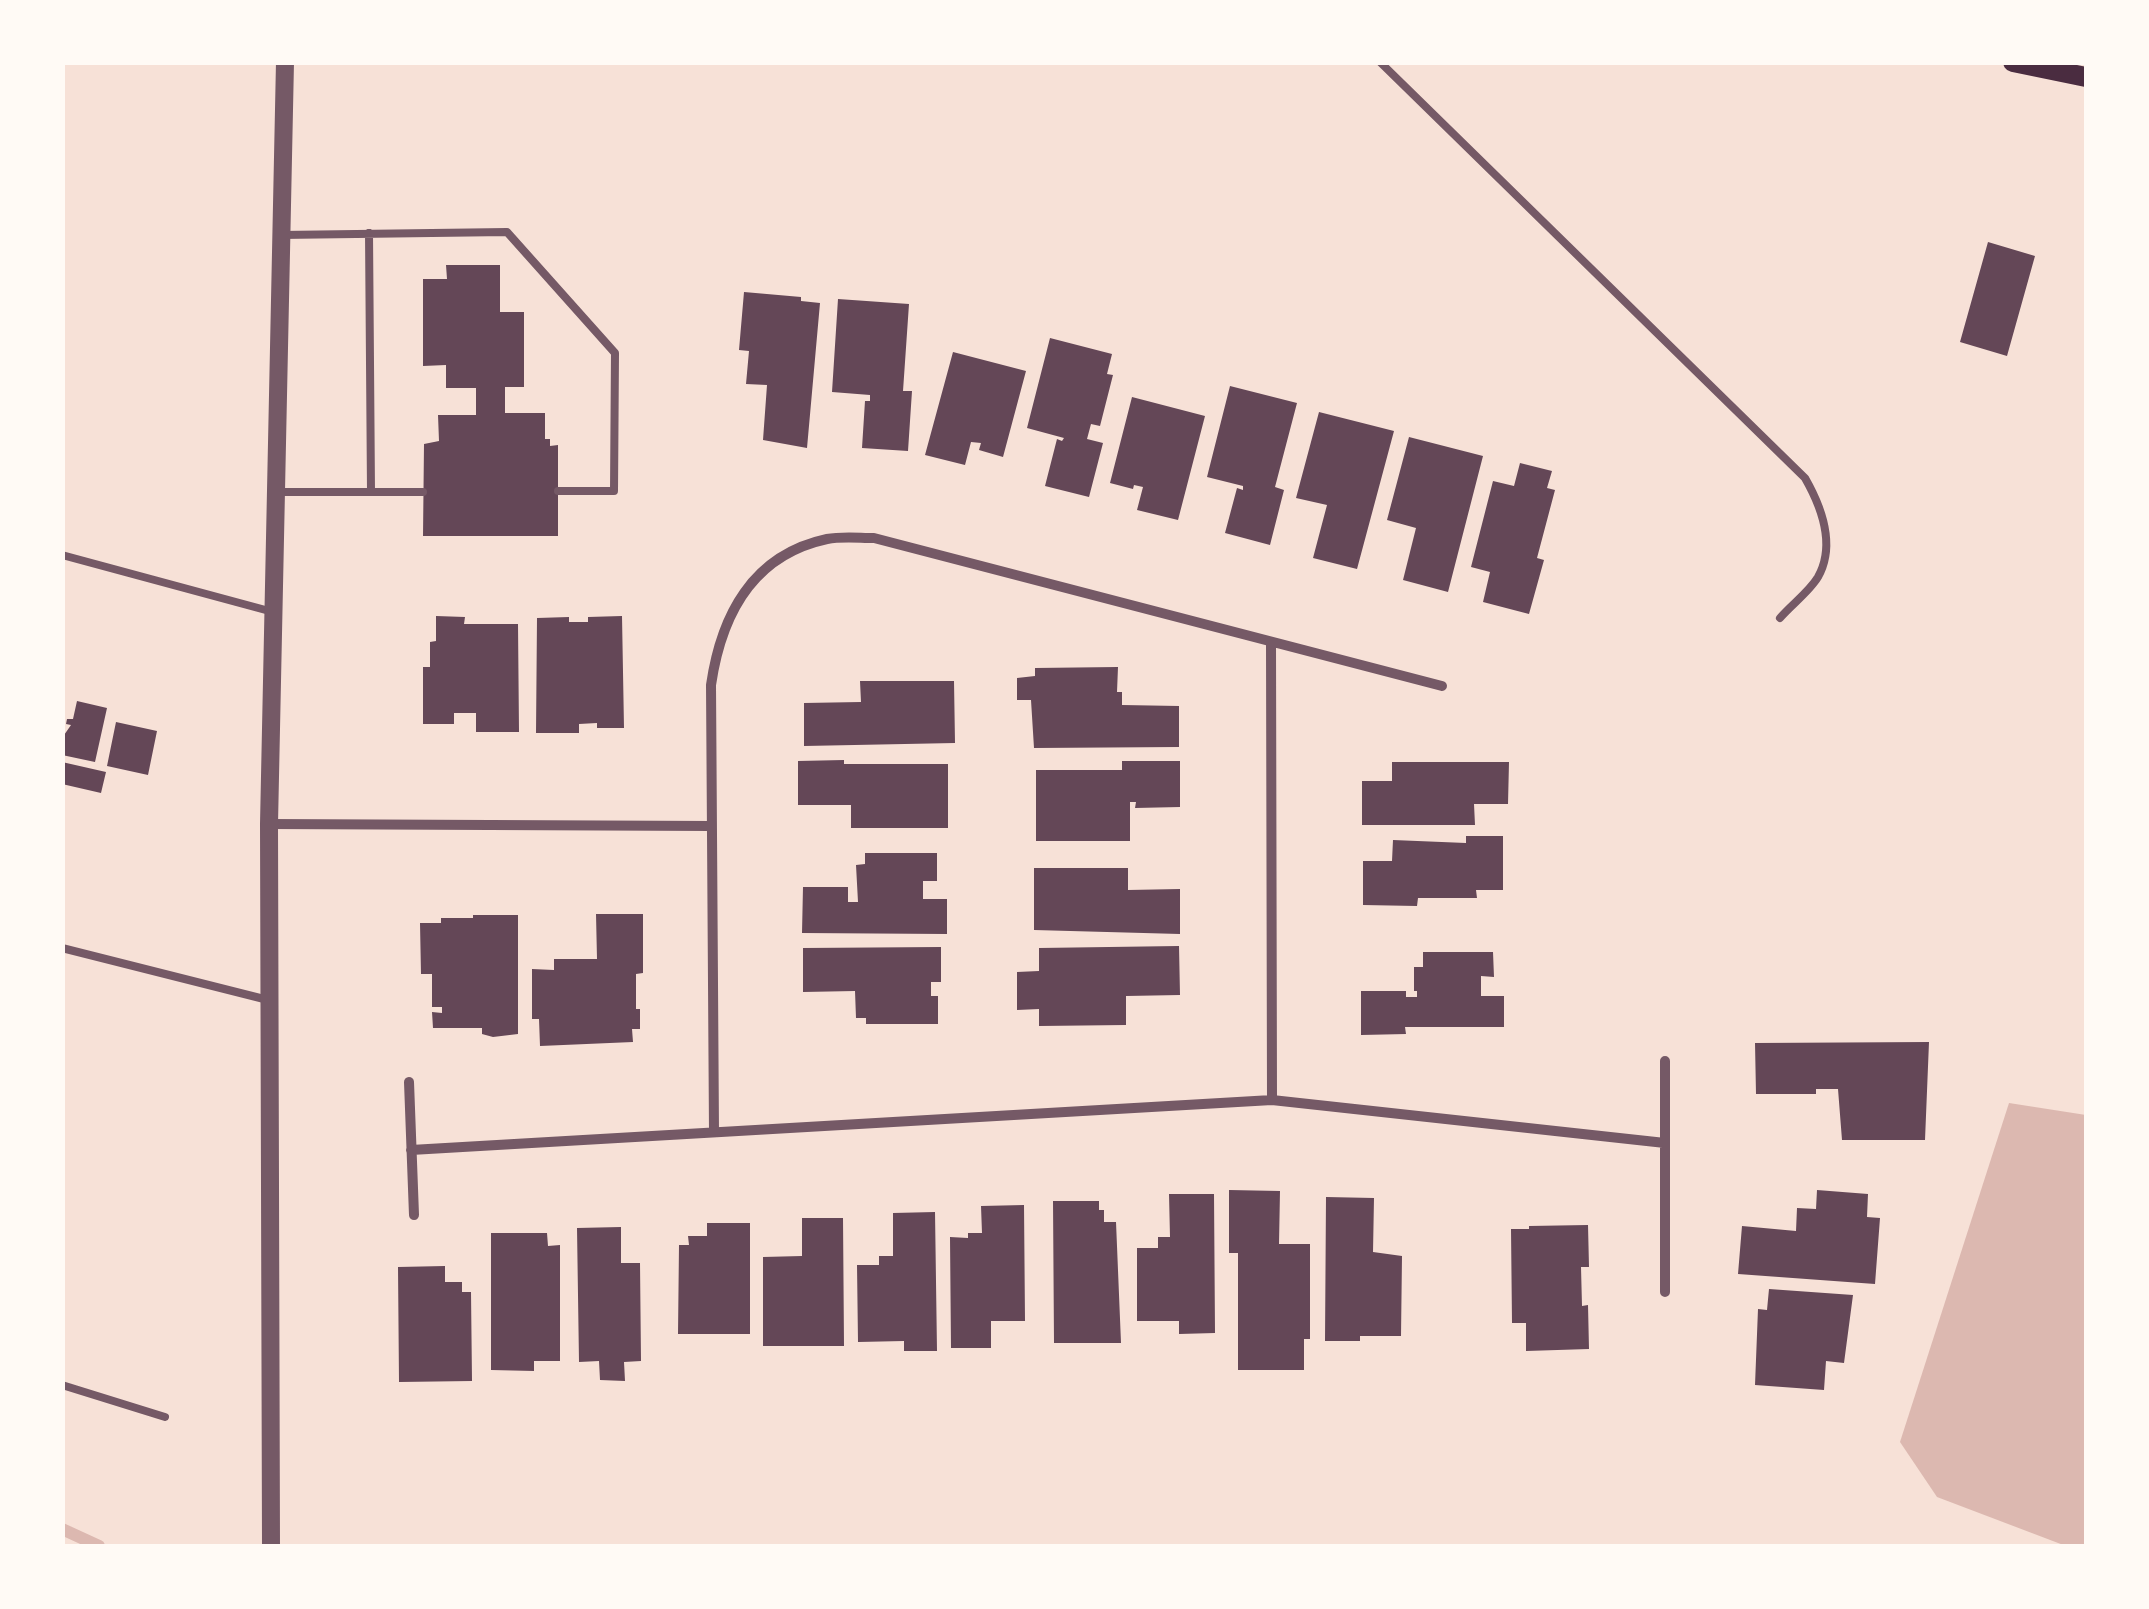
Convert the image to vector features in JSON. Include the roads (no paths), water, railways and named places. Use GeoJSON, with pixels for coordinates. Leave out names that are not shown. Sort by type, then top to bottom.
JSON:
{"type":"FeatureCollection","features":[{"type":"Feature","properties":{"kind":"main road"},"geometry":{"type":"LineString","coordinates":[[2013,62],[2086,76]]}},
{"type":"Feature","properties":{"kind":"street"},"geometry":{"type":"LineString","coordinates":[[271,1546],[268,824],[285,62]]}},
{"type":"Feature","properties":{"kind":"street"},"geometry":{"type":"LineString","coordinates":[[714,1132],[710,686],[716,648],[729,614],[749,584],[787,553],[828,538],[874,538],[1442,686]]}},
{"type":"Feature","properties":{"kind":"street"},"geometry":{"type":"LineString","coordinates":[[1270,643],[1272,1100]]}},
{"type":"Feature","properties":{"kind":"street"},"geometry":{"type":"LineString","coordinates":[[268,824],[711,826]]}},
{"type":"Feature","properties":{"kind":"street"},"geometry":{"type":"LineString","coordinates":[[1665,1061],[1665,1292]]}},
{"type":"Feature","properties":{"kind":"street"},"geometry":{"type":"LineString","coordinates":[[409,1082],[414,1216]]}},
{"type":"Feature","properties":{"kind":"street"},"geometry":{"type":"LineString","coordinates":[[411,1150],[1272,1100],[1665,1143]]}},
{"type":"Feature","properties":{"kind":"lane"},"geometry":{"type":"LineString","coordinates":[[1380,62],[1805,478],[1818,501],[1825,552],[1818,576],[1780,618]]}},
{"type":"Feature","properties":{"kind":"lane"},"geometry":{"type":"LineString","coordinates":[[281,234],[507,232],[615,353],[614,491],[558,491]]}},
{"type":"Feature","properties":{"kind":"lane"},"geometry":{"type":"LineString","coordinates":[[369,233],[371,492]]}},
{"type":"Feature","properties":{"kind":"lane"},"geometry":{"type":"LineString","coordinates":[[276,492],[423,492]]}},
{"type":"Feature","properties":{"kind":"lane"},"geometry":{"type":"LineString","coordinates":[[62,555],[273,612]]}},
{"type":"Feature","properties":{"kind":"lane"},"geometry":{"type":"LineString","coordinates":[[62,948],[268,1000]]}},
{"type":"Feature","properties":{"kind":"lane"},"geometry":{"type":"LineString","coordinates":[[62,1385],[165,1417]]}},
{"type":"Feature","properties":{"kind":"waterway"},"geometry":{"type":"LineString","coordinates":[[62,1529],[99,1546]]}}]}
